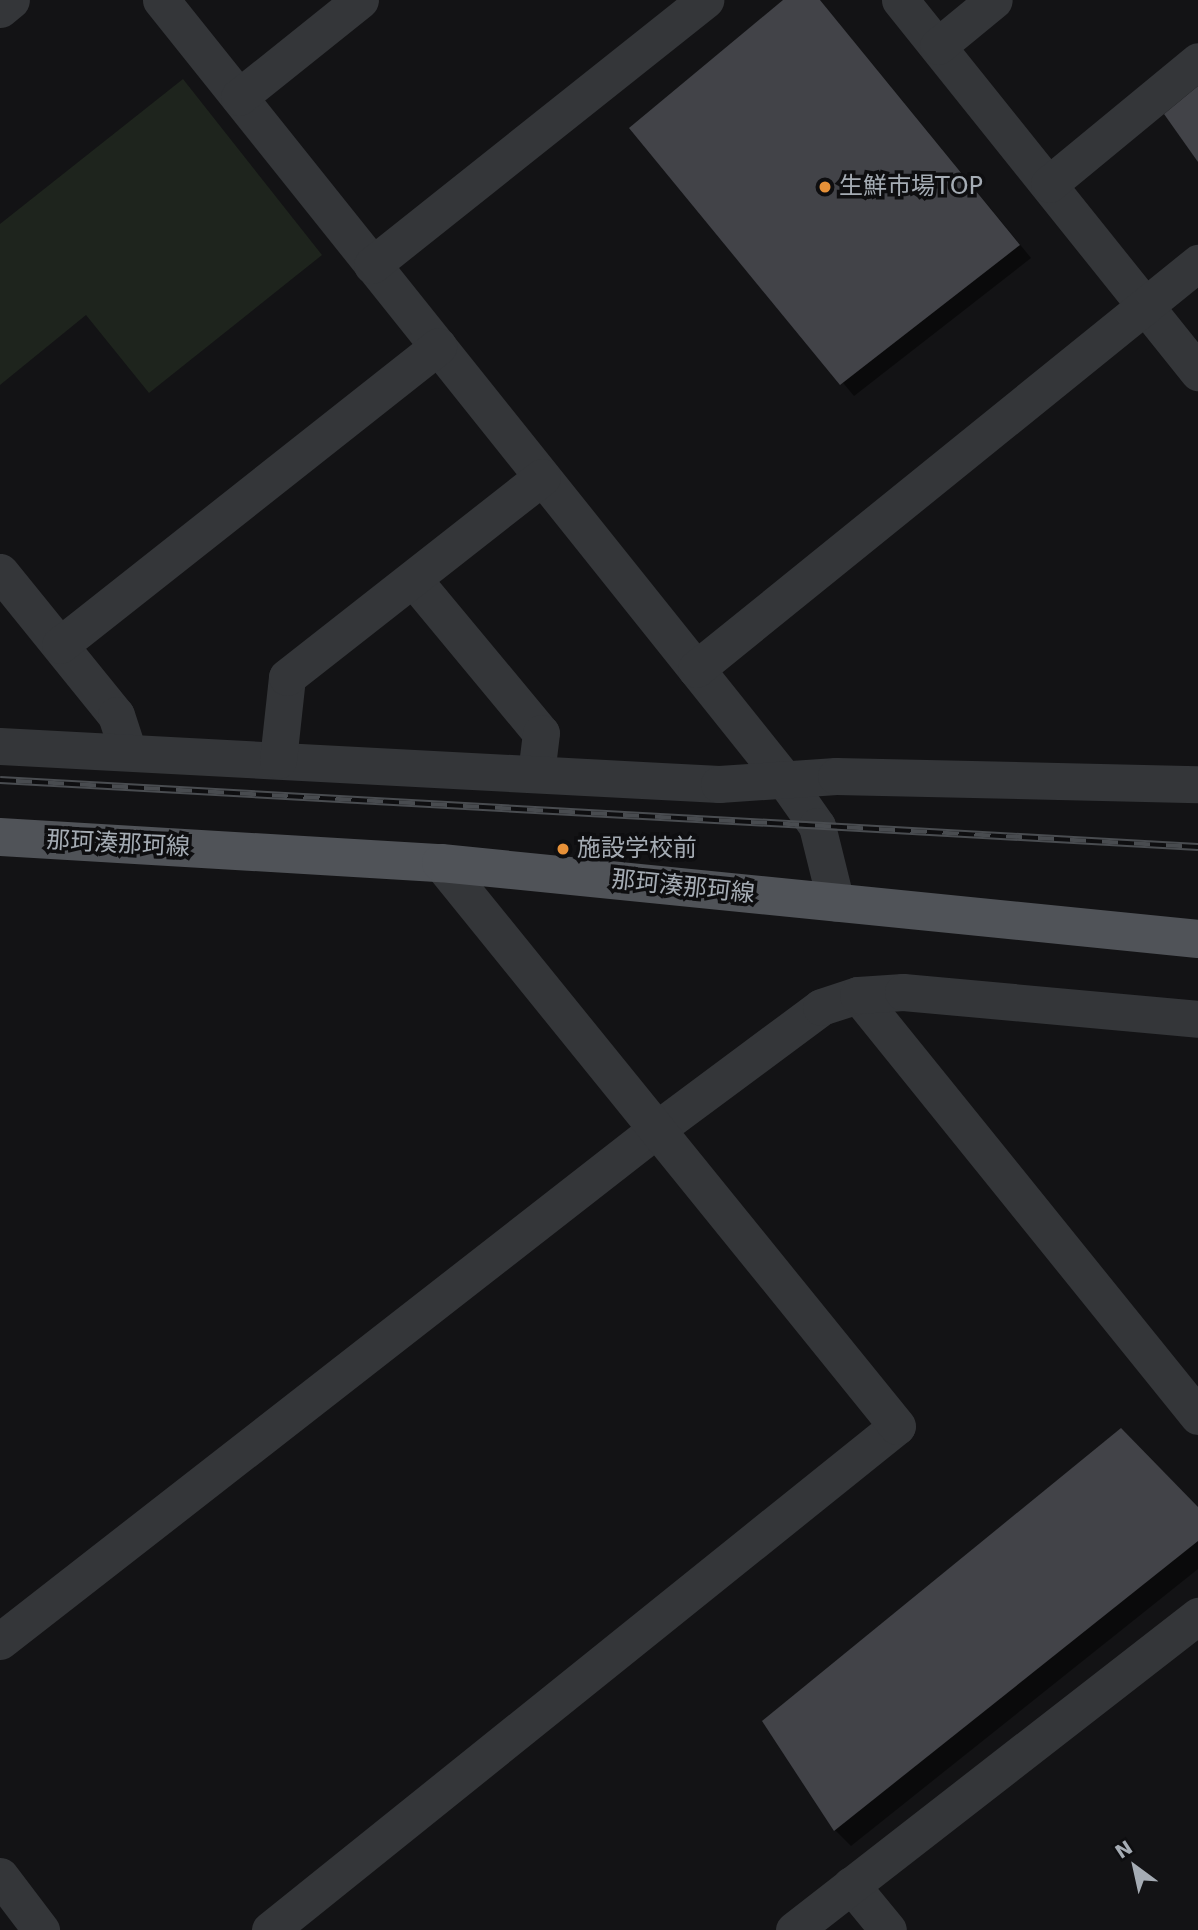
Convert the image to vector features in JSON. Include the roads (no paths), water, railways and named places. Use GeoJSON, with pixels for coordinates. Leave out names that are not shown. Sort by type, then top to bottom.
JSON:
{"type":"FeatureCollection","features":[{"type":"Feature","properties":{"kind":"main road","name":"那珂湊那珂線"},"geometry":{"type":"LineString","coordinates":[[0,837],[441,863],[1198,939]]}},
{"type":"Feature","properties":{"kind":"street"},"geometry":{"type":"LineString","coordinates":[[0,9],[11,0]]}},
{"type":"Feature","properties":{"kind":"street"},"geometry":{"type":"LineString","coordinates":[[161,0],[784,779],[817,826],[836,902]]}},
{"type":"Feature","properties":{"kind":"street"},"geometry":{"type":"LineString","coordinates":[[239,97],[360,0]]}},
{"type":"Feature","properties":{"kind":"street"},"geometry":{"type":"LineString","coordinates":[[372,265],[705,0]]}},
{"type":"Feature","properties":{"kind":"street"},"geometry":{"type":"LineString","coordinates":[[900,0],[1198,372]]}},
{"type":"Feature","properties":{"kind":"street"},"geometry":{"type":"LineString","coordinates":[[938,46],[994,0]]}},
{"type":"Feature","properties":{"kind":"street"},"geometry":{"type":"LineString","coordinates":[[1049,184],[1198,61]]}},
{"type":"Feature","properties":{"kind":"street"},"geometry":{"type":"LineString","coordinates":[[696,669],[1198,263]]}},
{"type":"Feature","properties":{"kind":"street"},"geometry":{"type":"LineString","coordinates":[[60,645],[438,346]]}},
{"type":"Feature","properties":{"kind":"street"},"geometry":{"type":"LineString","coordinates":[[278,760],[287,677],[542,477]]}},
{"type":"Feature","properties":{"kind":"street"},"geometry":{"type":"LineString","coordinates":[[0,572],[116,715],[128,752]]}},
{"type":"Feature","properties":{"kind":"street"},"geometry":{"type":"LineString","coordinates":[[413,579],[541,733],[536,774]]}},
{"type":"Feature","properties":{"kind":"street"},"geometry":{"type":"LineString","coordinates":[[0,746],[719,784],[836,776],[1198,784]]}},
{"type":"Feature","properties":{"kind":"street"},"geometry":{"type":"LineString","coordinates":[[270,1930],[897,1426],[441,863]]}},
{"type":"Feature","properties":{"kind":"street"},"geometry":{"type":"LineString","coordinates":[[0,1641],[657,1129],[821,1007],[859,995],[903,992],[1198,1019]]}},
{"type":"Feature","properties":{"kind":"street"},"geometry":{"type":"LineString","coordinates":[[859,995],[1198,1416]]}},
{"type":"Feature","properties":{"kind":"street"},"geometry":{"type":"LineString","coordinates":[[793,1930],[1198,1616]]}},
{"type":"Feature","properties":{"kind":"street"},"geometry":{"type":"LineString","coordinates":[[0,1876],[41,1930]]}},
{"type":"Feature","properties":{"kind":"street"},"geometry":{"type":"LineString","coordinates":[[851,1885],[888,1930]]}},
{"type":"Feature","properties":{"kind":"railway"},"geometry":{"type":"LineString","coordinates":[[0,780],[1198,847]]}},
{"type":"Feature","properties":{"kind":"place","name":"生鮮市場TOP"},"geometry":{"type":"Point","coordinates":[825,187]}},
{"type":"Feature","properties":{"kind":"place","name":"施設学校前"},"geometry":{"type":"Point","coordinates":[563,849]}}]}
